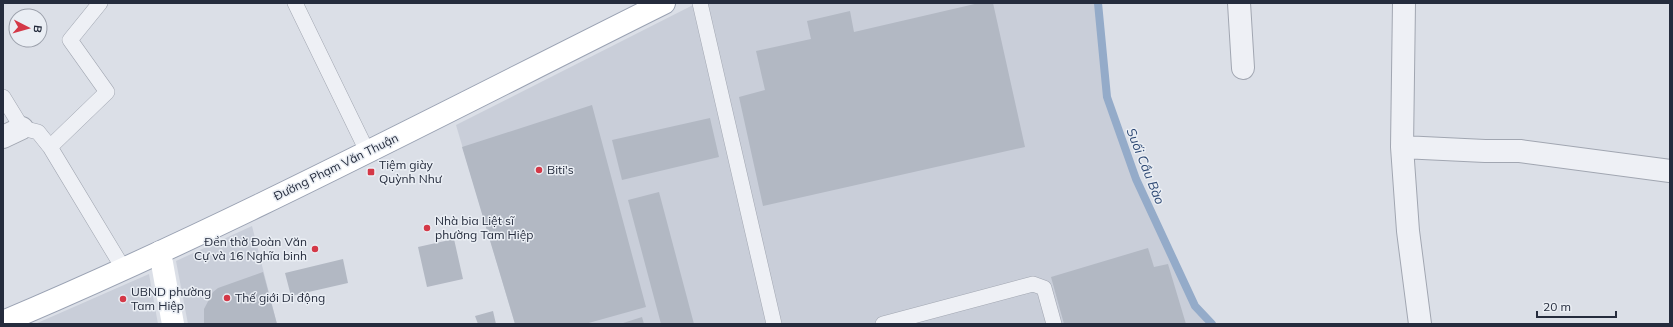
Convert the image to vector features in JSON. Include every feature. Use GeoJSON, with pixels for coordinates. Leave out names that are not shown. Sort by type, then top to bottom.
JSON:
{"type":"FeatureCollection","features":[{"type":"Feature","properties":{"kind":"main road","name":"Đường Phạm Văn Thuận"},"geometry":{"type":"LineString","coordinates":[[3,322],[99,282],[123,268],[160,252],[368,151],[664,3]]}},
{"type":"Feature","properties":{"kind":"main road"},"geometry":{"type":"LineString","coordinates":[[160,252],[173,324]]}},
{"type":"Feature","properties":{"kind":"street"},"geometry":{"type":"LineString","coordinates":[[1239,3],[1243,68]]}},
{"type":"Feature","properties":{"kind":"street"},"geometry":{"type":"LineString","coordinates":[[1404,3],[1402,147],[1408,231],[1420,324]]}},
{"type":"Feature","properties":{"kind":"street"},"geometry":{"type":"LineString","coordinates":[[3,137],[22,128]]}},
{"type":"Feature","properties":{"kind":"street"},"geometry":{"type":"LineString","coordinates":[[1402,147],[1520,151],[1670,171]]}},
{"type":"Feature","properties":{"kind":"lane"},"geometry":{"type":"LineString","coordinates":[[50,147],[107,92],[70,40],[100,3]]}},
{"type":"Feature","properties":{"kind":"lane"},"geometry":{"type":"LineString","coordinates":[[295,3],[368,151]]}},
{"type":"Feature","properties":{"kind":"lane"},"geometry":{"type":"LineString","coordinates":[[700,3],[774,324]]}},
{"type":"Feature","properties":{"kind":"lane"},"geometry":{"type":"LineString","coordinates":[[3,98],[22,128],[38,132],[50,147],[123,268]]}},
{"type":"Feature","properties":{"kind":"lane"},"geometry":{"type":"LineString","coordinates":[[884,324],[1033,284],[1044,288],[1054,324]]}},
{"type":"Feature","properties":{"kind":"shaded area"},"geometry":{"type":"Polygon","coordinates":[[[697,3],[1098,3],[1107,97],[1136,179],[1195,306],[1212,324],[515,324],[456,125],[697,3]]]}},
{"type":"Feature","properties":{"kind":"shaded area","name":"Thế giới Di động"},"geometry":{"type":"Polygon","coordinates":[[[252,226],[277,324],[188,324],[176,261],[252,226]]]}},
{"type":"Feature","properties":{"kind":"shaded area","name":"UBND phường Tam Hiệp"},"geometry":{"type":"Polygon","coordinates":[[[149,274],[158,324],[35,324],[149,274]]]}},
{"type":"Feature","properties":{"kind":"building"},"geometry":{"type":"Polygon","coordinates":[[[979,3],[993,3],[1025,147],[763,206],[739,97],[765,90],[756,51],[811,39],[807,21],[850,11],[854,32],[979,3]]]}},
{"type":"Feature","properties":{"kind":"building","name":"Biti's"},"geometry":{"type":"Polygon","coordinates":[[[592,105],[646,307],[585,324],[515,324],[462,147],[592,105]]]}},
{"type":"Feature","properties":{"kind":"building"},"geometry":{"type":"Polygon","coordinates":[[[710,118],[719,157],[622,180],[612,140],[710,118]]]}},
{"type":"Feature","properties":{"kind":"building"},"geometry":{"type":"Polygon","coordinates":[[[659,192],[694,324],[661,324],[628,200],[659,192]]]}},
{"type":"Feature","properties":{"kind":"building"},"geometry":{"type":"Polygon","coordinates":[[[454,239],[463,279],[427,287],[418,247],[454,239]]]}},
{"type":"Feature","properties":{"kind":"building"},"geometry":{"type":"Polygon","coordinates":[[[1148,248],[1154,267],[1168,264],[1186,324],[1064,324],[1051,277],[1148,248]]]}},
{"type":"Feature","properties":{"kind":"building"},"geometry":{"type":"Polygon","coordinates":[[[343,259],[348,283],[291,296],[285,273],[343,259]]]}},
{"type":"Feature","properties":{"kind":"building"},"geometry":{"type":"Polygon","coordinates":[[[263,272],[277,324],[204,324],[204,309],[213,292],[218,288],[263,272]]]}},
{"type":"Feature","properties":{"kind":"building"},"geometry":{"type":"Polygon","coordinates":[[[493,311],[496,324],[478,324],[475,316],[493,311]]]}},
{"type":"Feature","properties":{"kind":"building"},"geometry":{"type":"Polygon","coordinates":[[[642,317],[644,324],[620,324],[642,317]]]}},
{"type":"Feature","properties":{"kind":"waterway","name":"Suối Cầu Bào"},"geometry":{"type":"LineString","coordinates":[[1098,3],[1107,97],[1136,179],[1195,306],[1212,324]]}},
{"type":"Feature","properties":{"kind":"place","name":"Biti's"},"geometry":{"type":"Point","coordinates":[539,170]}},
{"type":"Feature","properties":{"kind":"place","name":"Tiệm giày Quỳnh Như"},"geometry":{"type":"Point","coordinates":[371,172]}},
{"type":"Feature","properties":{"kind":"place","name":"Nhà bia Liệt sĩ phường Tam Hiệp"},"geometry":{"type":"Point","coordinates":[427,228]}},
{"type":"Feature","properties":{"kind":"place","name":"Đền thờ Đoàn Văn Cự và 16 Nghĩa binh"},"geometry":{"type":"Point","coordinates":[315,249]}},
{"type":"Feature","properties":{"kind":"place","name":"Thế giới Di động"},"geometry":{"type":"Point","coordinates":[227,298]}},
{"type":"Feature","properties":{"kind":"place","name":"UBND phường Tam Hiệp"},"geometry":{"type":"Point","coordinates":[123,299]}}]}
